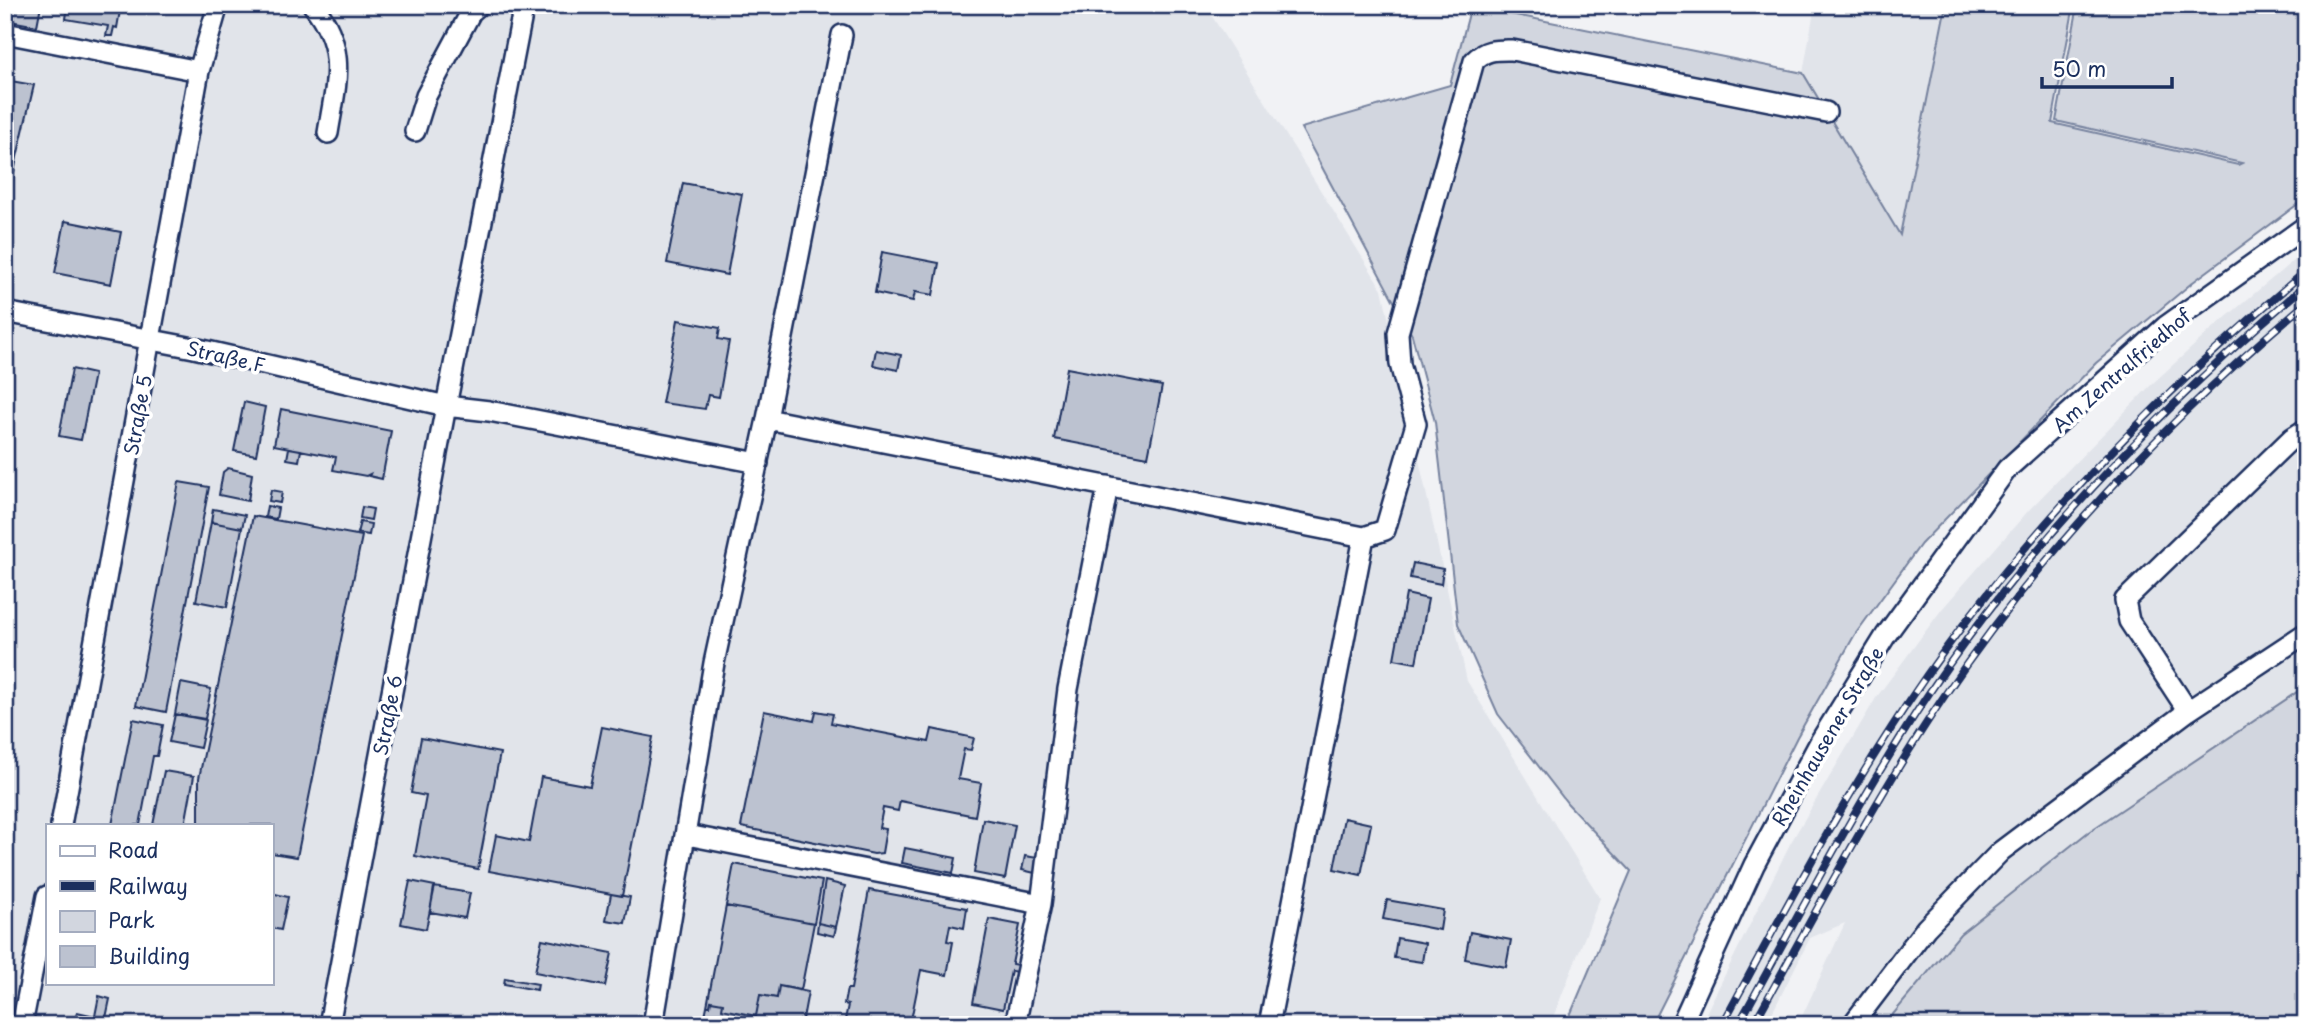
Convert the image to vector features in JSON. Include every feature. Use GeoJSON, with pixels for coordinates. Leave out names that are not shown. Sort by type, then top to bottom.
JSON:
{"type":"FeatureCollection","features":[{"type":"Feature","properties":{"kind":"street","name":"Straße 5"},"geometry":{"type":"LineString","coordinates":[[61,824],[200,71],[218,5]]}},
{"type":"Feature","properties":{"kind":"street"},"geometry":{"type":"LineString","coordinates":[[313,5],[325,20],[339,66],[328,134]]}},
{"type":"Feature","properties":{"kind":"street"},"geometry":{"type":"LineString","coordinates":[[415,131],[426,96],[471,12],[479,5]]}},
{"type":"Feature","properties":{"kind":"street"},"geometry":{"type":"LineString","coordinates":[[446,406],[524,5]]}},
{"type":"Feature","properties":{"kind":"street"},"geometry":{"type":"LineString","coordinates":[[5,33],[200,71]]}},
{"type":"Feature","properties":{"kind":"street"},"geometry":{"type":"LineString","coordinates":[[653,1025],[714,663],[767,419],[842,35]]}},
{"type":"Feature","properties":{"kind":"street"},"geometry":{"type":"LineString","coordinates":[[767,419],[1364,537],[1385,530],[1416,424],[1396,346],[1398,332],[1474,61],[1483,53],[1512,50],[1826,112]]}},
{"type":"Feature","properties":{"kind":"street","name":"Am Zentralfriedhof"},"geometry":{"type":"LineString","coordinates":[[2007,469],[2166,327],[2306,226]]}},
{"type":"Feature","properties":{"kind":"street","name":"Straße F"},"geometry":{"type":"LineString","coordinates":[[5,312],[150,340],[446,406],[489,411],[758,463]]}},
{"type":"Feature","properties":{"kind":"street","name":"Straße 6"},"geometry":{"type":"LineString","coordinates":[[329,1025],[446,406]]}},
{"type":"Feature","properties":{"kind":"street"},"geometry":{"type":"LineString","coordinates":[[2188,711],[2129,621],[2125,600],[2292,438],[2306,429]]}},
{"type":"Feature","properties":{"kind":"street","name":"Rheinhausener Straße"},"geometry":{"type":"LineString","coordinates":[[1681,1025],[1754,865],[1821,740],[1885,635],[2007,469]]}},
{"type":"Feature","properties":{"kind":"street"},"geometry":{"type":"LineString","coordinates":[[1015,1025],[1041,904],[1068,689],[1108,486]]}},
{"type":"Feature","properties":{"kind":"street"},"geometry":{"type":"LineString","coordinates":[[1269,1025],[1364,537]]}},
{"type":"Feature","properties":{"kind":"street"},"geometry":{"type":"LineString","coordinates":[[1852,1025],[1926,928],[2001,851],[2188,711],[2306,633]]}},
{"type":"Feature","properties":{"kind":"street"},"geometry":{"type":"LineString","coordinates":[[687,835],[1041,904]]}},
{"type":"Feature","properties":{"kind":"street"},"geometry":{"type":"LineString","coordinates":[[22,1025],[46,901]]}},
{"type":"Feature","properties":{"kind":"shaded area"},"geometry":{"type":"Polygon","coordinates":[[[5,5],[1205,5],[1382,289],[1467,681],[1600,898],[1550,1025],[5,1025],[5,5]]]}},
{"type":"Feature","properties":{"kind":"shaded area"},"geometry":{"type":"Polygon","coordinates":[[[1815,5],[1946,5],[1900,236],[1803,73],[1815,5]]]}},
{"type":"Feature","properties":{"kind":"shaded area"},"geometry":{"type":"Polygon","coordinates":[[[2306,250],[2306,686],[2087,833],[1960,934],[1884,1025],[1798,1025],[1845,923],[1810,938],[1766,1025],[1705,1025],[1705,1015],[1790,844],[1876,698],[1942,609],[2029,510],[2152,384],[2306,250]]]}},
{"type":"Feature","properties":{"kind":"green space"},"geometry":{"type":"Polygon","coordinates":[[[1946,5],[2074,5],[2052,123],[2238,165],[2242,163],[2056,121],[2078,5],[2306,5],[2306,198],[2193,282],[2096,363],[1921,544],[1854,636],[1797,737],[1652,1025],[1566,1025],[1631,871],[1568,804],[1498,714],[1458,624],[1435,422],[1412,335],[1301,128],[1450,85],[1471,6],[1803,73],[1900,235],[1946,5]]]}},
{"type":"Feature","properties":{"kind":"green space"},"geometry":{"type":"Polygon","coordinates":[[[2306,686],[2306,1025],[1884,1025],[1960,934],[2087,833],[2306,686]]]}},
{"type":"Feature","properties":{"kind":"building"},"geometry":{"type":"Polygon","coordinates":[[[5,5],[41,5],[37,26],[5,20],[5,5]]]}},
{"type":"Feature","properties":{"kind":"building"},"geometry":{"type":"Polygon","coordinates":[[[68,5],[121,5],[117,28],[114,27],[112,36],[106,36],[108,26],[66,19],[68,5]]]}},
{"type":"Feature","properties":{"kind":"building"},"geometry":{"type":"Polygon","coordinates":[[[5,80],[34,85],[17,157],[5,155],[5,80]]]}},
{"type":"Feature","properties":{"kind":"building"},"geometry":{"type":"Polygon","coordinates":[[[5,155],[17,157],[7,209],[5,209],[5,155]]]}},
{"type":"Feature","properties":{"kind":"building"},"geometry":{"type":"Polygon","coordinates":[[[683,183],[742,194],[727,275],[667,263],[683,183]]]}},
{"type":"Feature","properties":{"kind":"building"},"geometry":{"type":"Polygon","coordinates":[[[65,221],[121,232],[111,284],[55,273],[65,221]]]}},
{"type":"Feature","properties":{"kind":"building"},"geometry":{"type":"Polygon","coordinates":[[[882,252],[939,263],[933,295],[915,292],[913,301],[875,293],[882,252]]]}},
{"type":"Feature","properties":{"kind":"building"},"geometry":{"type":"Polygon","coordinates":[[[678,320],[720,328],[718,339],[729,341],[719,397],[708,395],[705,409],[662,403],[678,320]]]}},
{"type":"Feature","properties":{"kind":"building"},"geometry":{"type":"Polygon","coordinates":[[[876,350],[901,355],[898,370],[873,365],[876,350]]]}},
{"type":"Feature","properties":{"kind":"building"},"geometry":{"type":"Polygon","coordinates":[[[1067,368],[1162,386],[1148,457],[1054,439],[1067,368]]]}},
{"type":"Feature","properties":{"kind":"building"},"geometry":{"type":"Polygon","coordinates":[[[72,369],[94,374],[81,440],[59,436],[72,369]]]}},
{"type":"Feature","properties":{"kind":"building"},"geometry":{"type":"Polygon","coordinates":[[[244,402],[265,407],[256,455],[234,451],[244,402]]]}},
{"type":"Feature","properties":{"kind":"building"},"geometry":{"type":"Polygon","coordinates":[[[281,409],[391,431],[382,479],[369,476],[370,474],[366,476],[333,470],[336,457],[274,445],[281,409]]]}},
{"type":"Feature","properties":{"kind":"building"},"geometry":{"type":"Polygon","coordinates":[[[289,448],[301,450],[299,461],[287,459],[289,448]]]}},
{"type":"Feature","properties":{"kind":"building"},"geometry":{"type":"Polygon","coordinates":[[[228,468],[252,474],[248,501],[219,495],[223,472],[228,468]]]}},
{"type":"Feature","properties":{"kind":"building"},"geometry":{"type":"Polygon","coordinates":[[[179,482],[209,487],[166,712],[136,706],[179,482]]]}},
{"type":"Feature","properties":{"kind":"building"},"geometry":{"type":"Polygon","coordinates":[[[271,490],[282,492],[280,503],[269,501],[271,490]]]}},
{"type":"Feature","properties":{"kind":"building"},"geometry":{"type":"Polygon","coordinates":[[[267,506],[278,508],[276,519],[265,517],[267,506]]]}},
{"type":"Feature","properties":{"kind":"building"},"geometry":{"type":"Polygon","coordinates":[[[362,507],[373,509],[371,520],[360,518],[362,507]]]}},
{"type":"Feature","properties":{"kind":"building"},"geometry":{"type":"Polygon","coordinates":[[[213,509],[245,515],[242,528],[211,522],[213,509]]]}},
{"type":"Feature","properties":{"kind":"building"},"geometry":{"type":"Polygon","coordinates":[[[253,516],[362,536],[297,857],[273,853],[273,824],[199,824],[199,778],[253,516]]]}},
{"type":"Feature","properties":{"kind":"building"},"geometry":{"type":"Polygon","coordinates":[[[211,522],[242,528],[227,607],[196,601],[211,522]]]}},
{"type":"Feature","properties":{"kind":"building"},"geometry":{"type":"Polygon","coordinates":[[[360,522],[371,524],[369,535],[357,533],[360,522]]]}},
{"type":"Feature","properties":{"kind":"building"},"geometry":{"type":"Polygon","coordinates":[[[1413,563],[1443,569],[1441,584],[1410,578],[1413,563]]]}},
{"type":"Feature","properties":{"kind":"building"},"geometry":{"type":"Polygon","coordinates":[[[1406,594],[1428,599],[1416,663],[1394,659],[1406,594]]]}},
{"type":"Feature","properties":{"kind":"building"},"geometry":{"type":"Polygon","coordinates":[[[181,683],[211,689],[205,719],[175,714],[181,683]]]}},
{"type":"Feature","properties":{"kind":"building"},"geometry":{"type":"Polygon","coordinates":[[[764,711],[814,721],[816,711],[833,714],[831,723],[929,742],[932,729],[974,738],[971,750],[964,749],[958,779],[981,783],[975,816],[900,801],[898,811],[883,808],[879,828],[886,829],[882,853],[874,854],[741,827],[764,711]]]}},
{"type":"Feature","properties":{"kind":"building"},"geometry":{"type":"Polygon","coordinates":[[[175,714],[206,720],[200,748],[169,742],[175,714]]]}},
{"type":"Feature","properties":{"kind":"building"},"geometry":{"type":"Polygon","coordinates":[[[133,719],[163,725],[157,756],[153,756],[140,824],[112,824],[133,719]]]}},
{"type":"Feature","properties":{"kind":"building"},"geometry":{"type":"Polygon","coordinates":[[[602,727],[653,737],[622,896],[489,871],[496,835],[529,842],[541,777],[590,786],[602,727]]]}},
{"type":"Feature","properties":{"kind":"building"},"geometry":{"type":"Polygon","coordinates":[[[421,738],[500,753],[478,869],[415,856],[426,796],[411,793],[421,738]]]}},
{"type":"Feature","properties":{"kind":"building"},"geometry":{"type":"Polygon","coordinates":[[[164,771],[194,776],[185,824],[153,824],[164,771]]]}},
{"type":"Feature","properties":{"kind":"building"},"geometry":{"type":"Polygon","coordinates":[[[1344,818],[1371,824],[1361,875],[1334,869],[1344,818]]]}},
{"type":"Feature","properties":{"kind":"building"},"geometry":{"type":"Polygon","coordinates":[[[983,819],[1015,825],[1005,879],[974,873],[983,819]]]}},
{"type":"Feature","properties":{"kind":"building"},"geometry":{"type":"Polygon","coordinates":[[[905,848],[956,858],[953,873],[902,863],[905,848]]]}},
{"type":"Feature","properties":{"kind":"building"},"geometry":{"type":"Polygon","coordinates":[[[1025,856],[1038,858],[1035,873],[1022,870],[1025,856]]]}},
{"type":"Feature","properties":{"kind":"building"},"geometry":{"type":"Polygon","coordinates":[[[734,864],[822,881],[814,923],[726,906],[734,864]]]}},
{"type":"Feature","properties":{"kind":"building"},"geometry":{"type":"Polygon","coordinates":[[[410,881],[435,886],[426,929],[401,924],[410,881]]]}},
{"type":"Feature","properties":{"kind":"building"},"geometry":{"type":"Polygon","coordinates":[[[825,881],[845,886],[836,927],[818,923],[825,881]]]}},
{"type":"Feature","properties":{"kind":"building"},"geometry":{"type":"Polygon","coordinates":[[[434,887],[470,893],[465,918],[430,912],[434,887]]]}},
{"type":"Feature","properties":{"kind":"building"},"geometry":{"type":"Polygon","coordinates":[[[869,890],[967,908],[964,928],[950,925],[947,941],[953,942],[947,975],[921,970],[910,1025],[844,1025],[848,1005],[844,1004],[847,989],[851,989],[869,890]]]}},
{"type":"Feature","properties":{"kind":"building"},"geometry":{"type":"Polygon","coordinates":[[[273,893],[288,897],[281,930],[273,928],[273,893]]]}},
{"type":"Feature","properties":{"kind":"building"},"geometry":{"type":"Polygon","coordinates":[[[611,894],[630,897],[625,923],[606,920],[611,894]]]}},
{"type":"Feature","properties":{"kind":"building"},"geometry":{"type":"Polygon","coordinates":[[[1387,900],[1443,910],[1440,930],[1383,919],[1387,900]]]}},
{"type":"Feature","properties":{"kind":"building"},"geometry":{"type":"Polygon","coordinates":[[[726,906],[814,923],[801,990],[779,986],[777,998],[760,995],[756,1016],[722,1009],[723,1003],[711,1001],[710,1006],[707,1006],[726,906]]]}},
{"type":"Feature","properties":{"kind":"building"},"geometry":{"type":"Polygon","coordinates":[[[989,919],[1020,925],[1012,964],[1018,965],[1017,972],[1011,971],[1003,1009],[973,1003],[989,919]]]}},
{"type":"Feature","properties":{"kind":"building"},"geometry":{"type":"Polygon","coordinates":[[[818,923],[836,927],[834,936],[817,932],[818,923]]]}},
{"type":"Feature","properties":{"kind":"building"},"geometry":{"type":"Polygon","coordinates":[[[1470,932],[1511,940],[1506,967],[1465,959],[1470,932]]]}},
{"type":"Feature","properties":{"kind":"building"},"geometry":{"type":"Polygon","coordinates":[[[1397,938],[1425,943],[1422,962],[1394,958],[1397,938]]]}},
{"type":"Feature","properties":{"kind":"building"},"geometry":{"type":"Polygon","coordinates":[[[542,939],[612,953],[605,986],[535,972],[542,939]]]}},
{"type":"Feature","properties":{"kind":"building"},"geometry":{"type":"Polygon","coordinates":[[[505,978],[538,984],[537,990],[504,984],[505,978]]]}},
{"type":"Feature","properties":{"kind":"building"},"geometry":{"type":"Polygon","coordinates":[[[779,986],[808,992],[802,1024],[805,1025],[703,1025],[707,1006],[710,1006],[711,1001],[723,1003],[722,1009],[756,1016],[760,995],[777,998],[779,986]]]}},
{"type":"Feature","properties":{"kind":"building"},"geometry":{"type":"Polygon","coordinates":[[[99,996],[110,999],[106,1018],[144,1025],[74,1025],[77,1012],[95,1016],[99,996]]]}},
{"type":"Feature","properties":{"kind":"building"},"geometry":{"type":"Polygon","coordinates":[[[986,1018],[1001,1021],[1001,1025],[985,1025],[986,1018]]]}},
{"type":"Feature","properties":{"kind":"railway"},"geometry":{"type":"LineString","coordinates":[[1722,1025],[1804,874],[1869,763],[1935,663],[1982,601],[2031,541],[2135,427],[2190,373],[2306,271]]}},
{"type":"Feature","properties":{"kind":"railway"},"geometry":{"type":"LineString","coordinates":[[1738,1025],[1880,770],[1944,672],[1989,610],[2036,551],[2139,439],[2193,386],[2306,285]]}},
{"type":"Feature","properties":{"kind":"railway"},"geometry":{"type":"LineString","coordinates":[[1753,1025],[1894,775],[1945,695],[2024,588],[2067,536],[2158,438],[2306,303]]}}]}
